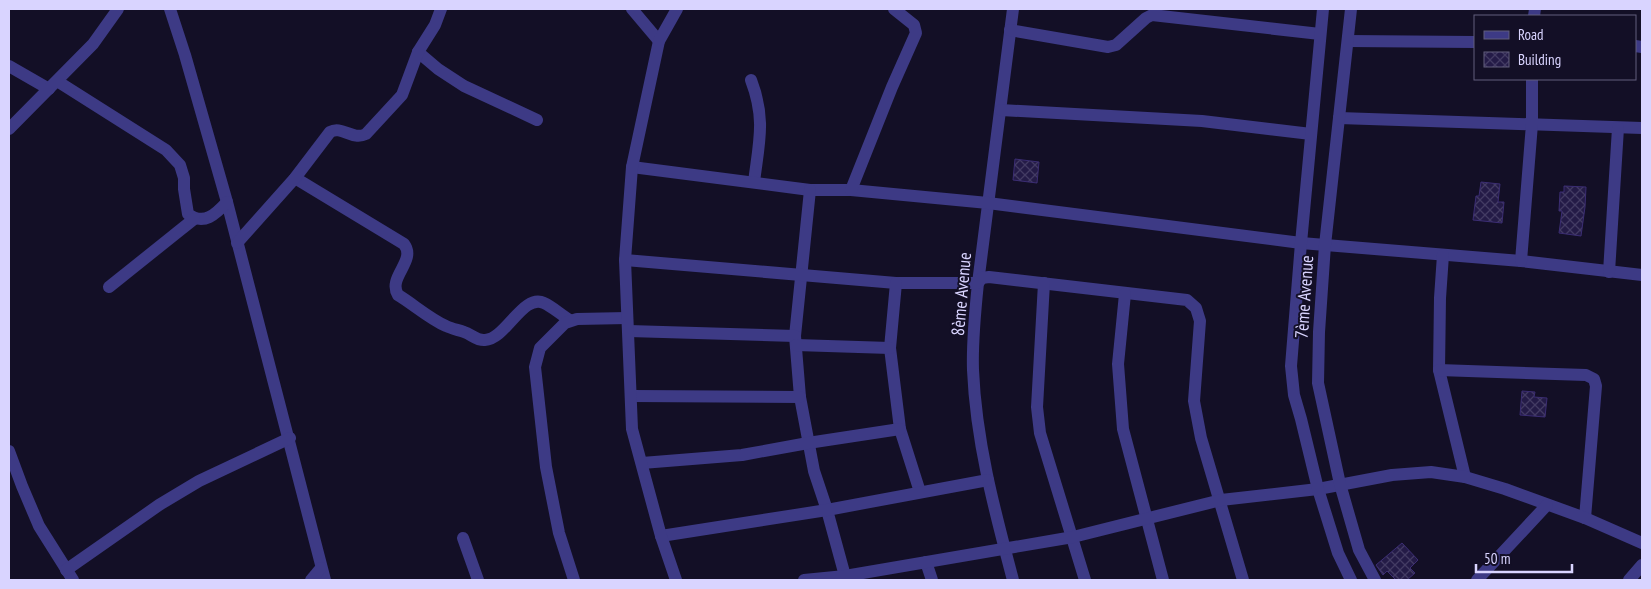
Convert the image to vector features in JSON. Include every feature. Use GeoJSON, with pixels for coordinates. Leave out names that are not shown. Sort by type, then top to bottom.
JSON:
{"type":"FeatureCollection","features":[{"type":"Feature","properties":{"kind":"street"},"geometry":{"type":"LineString","coordinates":[[9,129],[93,44],[118,9]]}},
{"type":"Feature","properties":{"kind":"street"},"geometry":{"type":"LineString","coordinates":[[170,9],[227,202],[290,438],[321,568],[326,580]]}},
{"type":"Feature","properties":{"kind":"street"},"geometry":{"type":"LineString","coordinates":[[237,243],[295,178],[330,132],[334,129],[360,137],[366,134],[402,96],[418,52],[435,25],[441,9]]}},
{"type":"Feature","properties":{"kind":"street"},"geometry":{"type":"LineString","coordinates":[[632,9],[659,41]]}},
{"type":"Feature","properties":{"kind":"street"},"geometry":{"type":"LineString","coordinates":[[676,580],[661,536],[632,429],[625,260],[632,167],[659,41],[677,9]]}},
{"type":"Feature","properties":{"kind":"street"},"geometry":{"type":"LineString","coordinates":[[851,190],[892,87],[916,33],[914,25],[894,9]]}},
{"type":"Feature","properties":{"kind":"street","name":"8ème Avenue"},"geometry":{"type":"LineString","coordinates":[[1013,9],[974,316],[973,370],[978,428],[988,480],[1013,580]]}},
{"type":"Feature","properties":{"kind":"street","name":"7ème Avenue"},"geometry":{"type":"LineString","coordinates":[[1323,9],[1291,366],[1294,395],[1318,489],[1338,553],[1351,580]]}},
{"type":"Feature","properties":{"kind":"street","name":"7ème Avenue"},"geometry":{"type":"LineString","coordinates":[[1351,9],[1325,245],[1319,332],[1318,383],[1340,484],[1359,550],[1375,580]]}},
{"type":"Feature","properties":{"kind":"street"},"geometry":{"type":"LineString","coordinates":[[1010,30],[1108,47],[1116,45],[1146,18],[1152,15],[1320,34]]}},
{"type":"Feature","properties":{"kind":"street"},"geometry":{"type":"LineString","coordinates":[[1348,41],[1474,42]]}},
{"type":"Feature","properties":{"kind":"street"},"geometry":{"type":"LineString","coordinates":[[418,52],[438,69],[464,86],[537,120]]}},
{"type":"Feature","properties":{"kind":"street"},"geometry":{"type":"LineString","coordinates":[[9,66],[53,85],[166,150],[180,165],[184,178],[188,214],[194,219],[202,220],[216,214],[227,202]]}},
{"type":"Feature","properties":{"kind":"street"},"geometry":{"type":"LineString","coordinates":[[751,80],[760,106],[761,124],[754,182]]}},
{"type":"Feature","properties":{"kind":"street"},"geometry":{"type":"LineString","coordinates":[[1521,261],[1532,124],[1532,80]]}},
{"type":"Feature","properties":{"kind":"street"},"geometry":{"type":"LineString","coordinates":[[1001,110],[1202,121],[1311,134]]}},
{"type":"Feature","properties":{"kind":"street"},"geometry":{"type":"LineString","coordinates":[[1339,118],[1642,128]]}},
{"type":"Feature","properties":{"kind":"street"},"geometry":{"type":"LineString","coordinates":[[1609,272],[1618,128]]}},
{"type":"Feature","properties":{"kind":"street"},"geometry":{"type":"LineString","coordinates":[[632,167],[810,190],[851,190],[988,203],[1301,243],[1521,261],[1642,275]]}},
{"type":"Feature","properties":{"kind":"street"},"geometry":{"type":"LineString","coordinates":[[295,178],[404,244],[408,249],[407,256],[394,284],[394,289],[398,295],[446,326],[466,332],[476,339],[485,341],[492,338],[527,306],[536,302],[544,303],[570,320]]}},
{"type":"Feature","properties":{"kind":"street"},"geometry":{"type":"LineString","coordinates":[[810,190],[800,274],[796,340],[800,396],[814,470],[847,578]]}},
{"type":"Feature","properties":{"kind":"street"},"geometry":{"type":"LineString","coordinates":[[109,287],[194,219]]}},
{"type":"Feature","properties":{"kind":"street"},"geometry":{"type":"LineString","coordinates":[[1443,255],[1440,298],[1439,370],[1465,477]]}},
{"type":"Feature","properties":{"kind":"street"},"geometry":{"type":"LineString","coordinates":[[625,260],[896,283],[978,282],[982,278],[989,277],[1187,300],[1196,308],[1200,321],[1194,401],[1201,438],[1221,500],[1243,580]]}},
{"type":"Feature","properties":{"kind":"street"},"geometry":{"type":"LineString","coordinates":[[896,283],[890,348],[900,429],[920,492]]}},
{"type":"Feature","properties":{"kind":"street"},"geometry":{"type":"LineString","coordinates":[[1044,283],[1038,422],[1040,434],[1085,580]]}},
{"type":"Feature","properties":{"kind":"street"},"geometry":{"type":"LineString","coordinates":[[1125,294],[1118,364],[1123,429],[1163,580]]}},
{"type":"Feature","properties":{"kind":"street"},"geometry":{"type":"LineString","coordinates":[[574,580],[559,533],[546,467],[535,367],[540,348],[570,320],[576,319],[890,348]]}},
{"type":"Feature","properties":{"kind":"street"},"geometry":{"type":"LineString","coordinates":[[1439,370],[1586,375],[1594,379],[1596,386],[1585,518]]}},
{"type":"Feature","properties":{"kind":"street"},"geometry":{"type":"LineString","coordinates":[[632,396],[800,396]]}},
{"type":"Feature","properties":{"kind":"street"},"geometry":{"type":"LineString","coordinates":[[642,463],[742,455],[900,429]]}},
{"type":"Feature","properties":{"kind":"street"},"geometry":{"type":"LineString","coordinates":[[9,451],[39,526],[70,575],[158,505],[199,481],[290,438]]}},
{"type":"Feature","properties":{"kind":"street"},"geometry":{"type":"LineString","coordinates":[[804,580],[847,578],[926,562],[1073,537],[1221,500],[1318,489],[1392,475],[1431,472],[1465,477],[1547,504],[1642,542]]}},
{"type":"Feature","properties":{"kind":"street"},"geometry":{"type":"LineString","coordinates":[[661,536],[827,510],[988,480]]}},
{"type":"Feature","properties":{"kind":"street"},"geometry":{"type":"LineString","coordinates":[[1477,580],[1547,504]]}},
{"type":"Feature","properties":{"kind":"street"},"geometry":{"type":"LineString","coordinates":[[463,538],[478,580]]}},
{"type":"Feature","properties":{"kind":"street"},"geometry":{"type":"LineString","coordinates":[[926,562],[932,580]]}},
{"type":"Feature","properties":{"kind":"street"},"geometry":{"type":"LineString","coordinates":[[1629,580],[1642,565]]}},
{"type":"Feature","properties":{"kind":"street"},"geometry":{"type":"LineString","coordinates":[[311,580],[321,568]]}},
{"type":"Feature","properties":{"kind":"building"},"geometry":{"type":"Polygon","coordinates":[[[1015,159],[1039,162],[1037,183],[1013,180],[1015,159]]]}},
{"type":"Feature","properties":{"kind":"building"},"geometry":{"type":"Polygon","coordinates":[[[1481,182],[1500,184],[1498,202],[1504,202],[1502,223],[1473,220],[1476,196],[1479,196],[1481,182]]]}},
{"type":"Feature","properties":{"kind":"building"},"geometry":{"type":"Polygon","coordinates":[[[1564,186],[1586,187],[1581,236],[1559,233],[1562,211],[1559,211],[1560,192],[1564,192],[1564,186]]]}},
{"type":"Feature","properties":{"kind":"building"},"geometry":{"type":"Polygon","coordinates":[[[1522,391],[1535,392],[1534,397],[1547,398],[1545,417],[1520,415],[1522,391]]]}},
{"type":"Feature","properties":{"kind":"building"},"geometry":{"type":"Polygon","coordinates":[[[1402,543],[1418,560],[1410,568],[1415,573],[1407,580],[1396,580],[1387,571],[1383,575],[1376,565],[1402,543]]]}}]}
